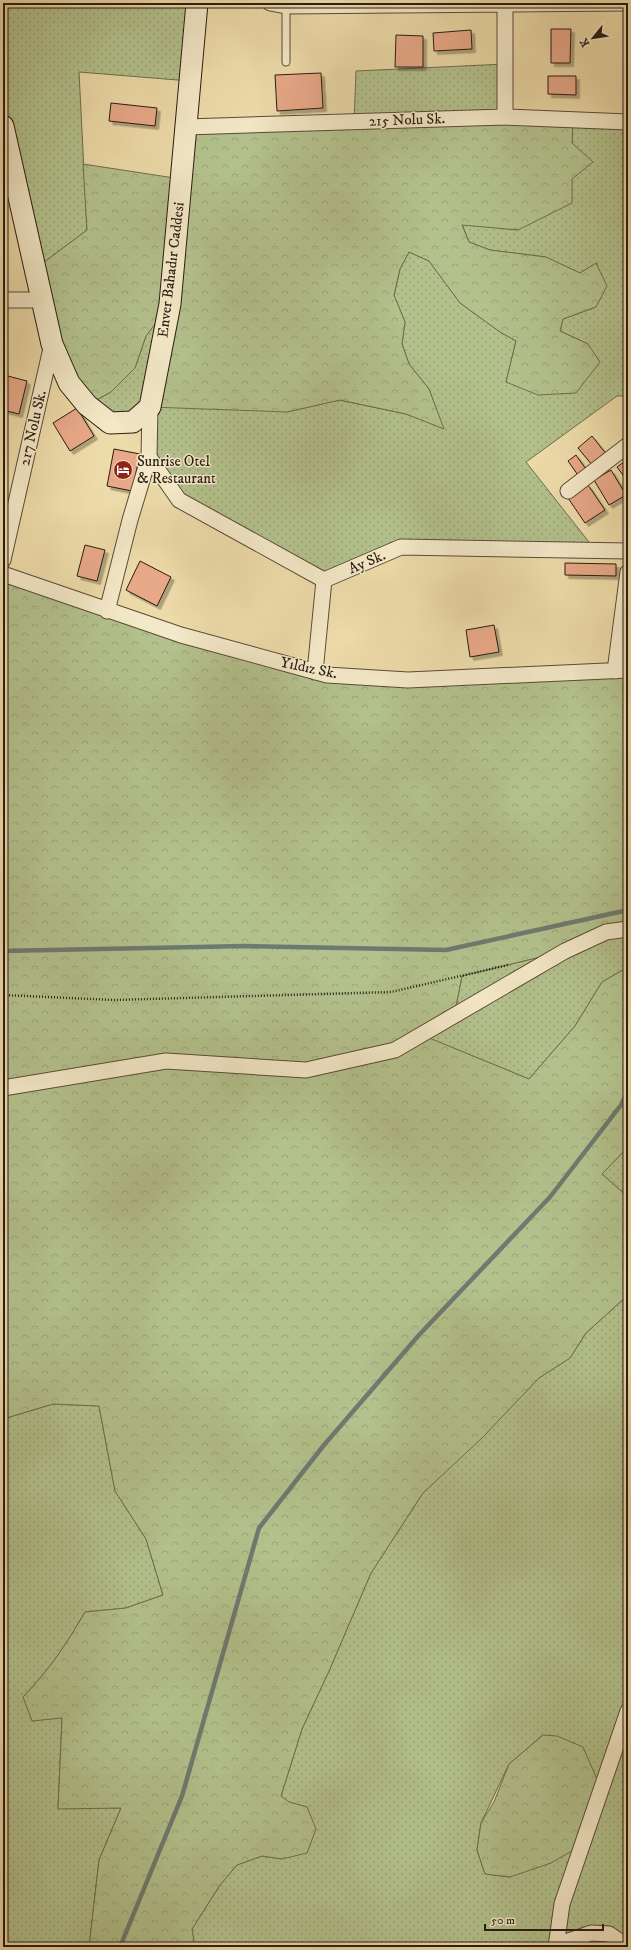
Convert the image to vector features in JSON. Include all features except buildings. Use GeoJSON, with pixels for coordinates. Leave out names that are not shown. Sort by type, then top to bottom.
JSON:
{"type":"FeatureCollection","features":[{"type":"Feature","properties":{"kind":"main road","name":"Enver Bahadır Caddesi"},"geometry":{"type":"LineString","coordinates":[[150,407],[170,304],[197,3]]}},
{"type":"Feature","properties":{"kind":"main road"},"geometry":{"type":"LineString","coordinates":[[3,126],[52,344],[69,382],[87,405],[110,423],[133,422],[150,407]]}},
{"type":"Feature","properties":{"kind":"street"},"geometry":{"type":"LineString","coordinates":[[270,3],[286,6],[628,3]]}},
{"type":"Feature","properties":{"kind":"street"},"geometry":{"type":"LineString","coordinates":[[505,117],[513,4]]}},
{"type":"Feature","properties":{"kind":"street","name":"215 Nolu Sk."},"geometry":{"type":"LineString","coordinates":[[186,127],[505,117],[628,122]]}},
{"type":"Feature","properties":{"kind":"street"},"geometry":{"type":"LineString","coordinates":[[3,300],[42,300]]}},
{"type":"Feature","properties":{"kind":"street","name":"217 Nolu Sk."},"geometry":{"type":"LineString","coordinates":[[3,560],[52,344]]}},
{"type":"Feature","properties":{"kind":"street"},"geometry":{"type":"LineString","coordinates":[[107,611],[130,520],[149,457],[150,407]]}},
{"type":"Feature","properties":{"kind":"street"},"geometry":{"type":"LineString","coordinates":[[568,491],[628,446]]}},
{"type":"Feature","properties":{"kind":"street"},"geometry":{"type":"LineString","coordinates":[[149,457],[179,500],[324,580],[315,672]]}},
{"type":"Feature","properties":{"kind":"street","name":"Ay Sk."},"geometry":{"type":"LineString","coordinates":[[324,580],[401,547],[628,551]]}},
{"type":"Feature","properties":{"kind":"street"},"geometry":{"type":"LineString","coordinates":[[621,670],[628,572]]}},
{"type":"Feature","properties":{"kind":"street","name":"Yıldız Sk."},"geometry":{"type":"LineString","coordinates":[[3,574],[180,635],[326,675],[408,680],[621,670]]}},
{"type":"Feature","properties":{"kind":"street"},"geometry":{"type":"LineString","coordinates":[[3,1088],[166,1061],[306,1070],[395,1050],[565,951],[606,932],[628,929]]}},
{"type":"Feature","properties":{"kind":"street"},"geometry":{"type":"LineString","coordinates":[[628,1711],[562,1904],[556,1946],[591,1933],[608,1934],[628,1947]]}},
{"type":"Feature","properties":{"kind":"lane"},"geometry":{"type":"LineString","coordinates":[[286,6],[286,62]]}},
{"type":"Feature","properties":{"kind":"path"},"geometry":{"type":"LineString","coordinates":[[3,995],[114,1000],[391,992],[513,964]]}},
{"type":"Feature","properties":{"kind":"green space"},"geometry":{"type":"Polygon","coordinates":[[[3,3],[197,3],[190,81],[79,72],[87,230],[35,269],[3,126],[3,3]]]}},
{"type":"Feature","properties":{"kind":"green space"},"geometry":{"type":"Polygon","coordinates":[[[505,64],[505,117],[354,122],[356,71],[505,64]]]}},
{"type":"Feature","properties":{"kind":"green space"},"geometry":{"type":"Polygon","coordinates":[[[573,120],[628,122],[628,396],[617,396],[526,462],[596,551],[401,547],[324,580],[179,500],[149,457],[150,408],[133,422],[87,405],[111,392],[135,368],[146,336],[170,304],[287,412],[339,400],[406,414],[443,428],[429,389],[409,364],[402,344],[405,322],[394,296],[400,269],[409,252],[429,261],[460,303],[500,332],[516,341],[506,382],[588,344],[560,331],[563,319],[596,307],[597,263],[580,273],[545,257],[490,250],[469,242],[462,224],[518,230],[572,143],[573,120]]]}},
{"type":"Feature","properties":{"kind":"green space"},"geometry":{"type":"Polygon","coordinates":[[[573,120],[572,143],[593,162],[572,179],[572,203],[518,230],[462,225],[469,242],[490,250],[546,257],[580,273],[596,263],[607,286],[596,307],[563,319],[560,331],[588,344],[600,362],[576,393],[538,395],[506,382],[516,341],[500,332],[460,303],[429,261],[409,252],[400,269],[394,295],[405,322],[402,344],[409,364],[429,389],[444,429],[406,414],[340,400],[287,412],[150,407],[170,304],[146,336],[135,368],[111,392],[87,405],[69,383],[35,269],[87,230],[83,164],[181,179],[186,127],[573,120]]]}},
{"type":"Feature","properties":{"kind":"green space"},"geometry":{"type":"Polygon","coordinates":[[[3,574],[327,675],[628,670],[628,929],[565,951],[462,976],[454,1016],[422,1035],[529,1079],[575,1026],[602,982],[628,967],[628,1147],[602,1174],[628,1197],[628,1295],[586,1333],[570,1358],[539,1378],[482,1438],[423,1493],[371,1573],[329,1671],[302,1729],[281,1796],[289,1802],[307,1807],[316,1829],[307,1853],[282,1859],[262,1856],[237,1865],[220,1885],[192,1929],[195,1947],[89,1947],[99,1860],[121,1808],[58,1809],[62,1718],[32,1721],[23,1697],[57,1657],[85,1612],[126,1608],[163,1595],[146,1539],[115,1491],[99,1406],[53,1404],[3,1419],[3,574]]]}},
{"type":"Feature","properties":{"kind":"green space"},"geometry":{"type":"Polygon","coordinates":[[[628,929],[628,967],[602,982],[575,1026],[529,1079],[421,1035],[454,1016],[462,976],[565,951],[628,929]]]}},
{"type":"Feature","properties":{"kind":"green space"},"geometry":{"type":"Polygon","coordinates":[[[628,1147],[628,1197],[602,1174],[628,1147]]]}},
{"type":"Feature","properties":{"kind":"green space"},"geometry":{"type":"Polygon","coordinates":[[[628,1295],[628,1947],[194,1946],[192,1929],[220,1885],[237,1865],[262,1856],[282,1859],[307,1807],[288,1802],[281,1796],[302,1729],[329,1671],[371,1573],[423,1493],[482,1437],[539,1378],[570,1358],[586,1333],[628,1295]],[[543,1735],[509,1764],[481,1823],[477,1850],[485,1874],[510,1877],[543,1735]]]}},
{"type":"Feature","properties":{"kind":"green space"},"geometry":{"type":"Polygon","coordinates":[[[53,1404],[99,1406],[115,1491],[146,1539],[163,1595],[126,1608],[85,1612],[57,1656],[23,1697],[62,1718],[58,1808],[121,1808],[99,1860],[89,1947],[3,1947],[3,1419],[53,1404]]]}},
{"type":"Feature","properties":{"kind":"green space"},"geometry":{"type":"Polygon","coordinates":[[[543,1735],[557,1736],[583,1747],[602,1791],[582,1845],[551,1863],[510,1877],[485,1874],[477,1850],[481,1823],[494,1802],[509,1764],[543,1735]]]}},
{"type":"Feature","properties":{"kind":"waterway"},"geometry":{"type":"LineString","coordinates":[[3,951],[245,946],[446,950],[628,910]]}},
{"type":"Feature","properties":{"kind":"waterway"},"geometry":{"type":"LineString","coordinates":[[120,1947],[182,1796],[259,1528],[324,1445],[419,1335],[550,1197],[621,1105],[628,1091]]}},
{"type":"Feature","properties":{"kind":"place","name":"Sunrise Otel & Restaurant"},"geometry":{"type":"Point","coordinates":[123,470]}}]}
